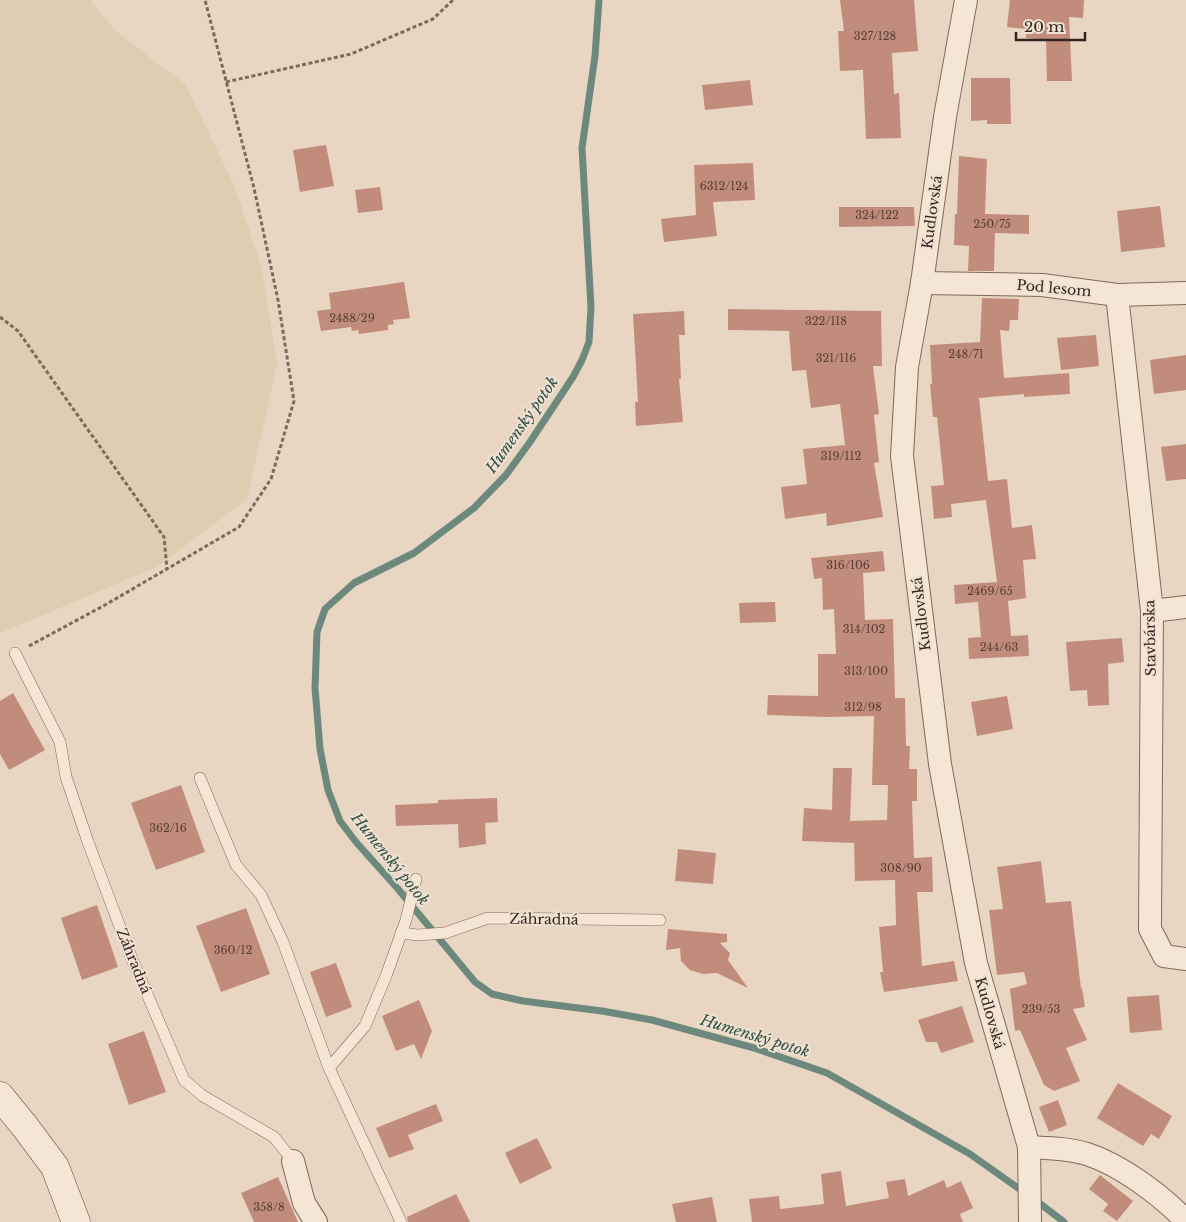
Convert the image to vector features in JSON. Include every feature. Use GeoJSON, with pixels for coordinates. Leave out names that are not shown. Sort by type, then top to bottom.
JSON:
{"type":"FeatureCollection","features":[{"type":"Feature","properties":{"kind":"street","name":"Kudlovská"},"geometry":{"type":"LineString","coordinates":[[966,0],[945,117],[922,283],[907,367],[902,456],[940,764],[976,963],[1029,1147],[1030,1218]]}},
{"type":"Feature","properties":{"kind":"street","name":"Pod lesom"},"geometry":{"type":"LineString","coordinates":[[922,283],[1042,285],[1117,295],[1186,293]]}},
{"type":"Feature","properties":{"kind":"street","name":"Stavbárska"},"geometry":{"type":"LineString","coordinates":[[1117,295],[1152,611],[1150,929],[1164,956],[1186,959]]}},
{"type":"Feature","properties":{"kind":"street"},"geometry":{"type":"LineString","coordinates":[[1152,611],[1186,607]]}},
{"type":"Feature","properties":{"kind":"street"},"geometry":{"type":"LineString","coordinates":[[0,1096],[54,1167],[76,1222]]}},
{"type":"Feature","properties":{"kind":"street"},"geometry":{"type":"LineString","coordinates":[[1029,1147],[1068,1150],[1088,1155],[1106,1163],[1133,1178],[1186,1221]]}},
{"type":"Feature","properties":{"kind":"street","name":"Záhradná"},"geometry":{"type":"LineString","coordinates":[[293,1161],[304,1203],[316,1222]]}},
{"type":"Feature","properties":{"kind":"lane","name":"Záhradná"},"geometry":{"type":"LineString","coordinates":[[15,653],[60,742],[66,777],[88,842],[132,959],[184,1080],[203,1096],[274,1137],[293,1161]]}},
{"type":"Feature","properties":{"kind":"lane"},"geometry":{"type":"LineString","coordinates":[[200,778],[236,865],[261,895],[282,942],[330,1068],[401,1222]]}},
{"type":"Feature","properties":{"kind":"lane"},"geometry":{"type":"LineString","coordinates":[[330,1068],[365,1026],[386,976],[406,920],[415,882]]}},
{"type":"Feature","properties":{"kind":"lane","name":"Záhradná"},"geometry":{"type":"LineString","coordinates":[[400,933],[418,935],[445,933],[488,918],[660,920]]}},
{"type":"Feature","properties":{"kind":"path"},"geometry":{"type":"LineString","coordinates":[[15,653],[105,605],[239,527],[271,479],[294,401],[278,300],[254,188],[204,0]]}},
{"type":"Feature","properties":{"kind":"path"},"geometry":{"type":"LineString","coordinates":[[226,82],[351,54],[433,19],[453,0]]}},
{"type":"Feature","properties":{"kind":"path"},"geometry":{"type":"LineString","coordinates":[[0,317],[18,331],[164,537],[167,569]]}},
{"type":"Feature","properties":{"kind":"shaded area"},"geometry":{"type":"Polygon","coordinates":[[[0,0],[90,0],[117,32],[185,84],[235,187],[262,268],[277,365],[247,499],[157,567],[0,633],[0,0]]]}},
{"type":"Feature","properties":{"kind":"building"},"geometry":{"type":"Polygon","coordinates":[[[840,0],[914,0],[918,51],[892,53],[894,94],[899,93],[901,138],[866,139],[863,70],[840,71],[838,31],[844,31],[840,0]]]}},
{"type":"Feature","properties":{"kind":"building"},"geometry":{"type":"Polygon","coordinates":[[[1010,0],[1084,0],[1083,18],[1069,17],[1072,81],[1047,81],[1046,40],[1026,38],[1026,29],[1007,27],[1010,0]]]}},
{"type":"Feature","properties":{"kind":"building"},"geometry":{"type":"Polygon","coordinates":[[[971,78],[1010,78],[1011,124],[987,124],[987,120],[971,121],[971,78]]]}},
{"type":"Feature","properties":{"kind":"building"},"geometry":{"type":"Polygon","coordinates":[[[750,80],[753,105],[705,110],[702,85],[750,80]]]}},
{"type":"Feature","properties":{"kind":"building"},"geometry":{"type":"Polygon","coordinates":[[[326,145],[334,186],[300,192],[293,150],[326,145]]]}},
{"type":"Feature","properties":{"kind":"building"},"geometry":{"type":"Polygon","coordinates":[[[959,156],[987,159],[985,214],[1029,215],[1029,234],[995,233],[994,271],[968,271],[969,246],[954,245],[959,156]]]}},
{"type":"Feature","properties":{"kind":"building"},"geometry":{"type":"Polygon","coordinates":[[[753,163],[755,200],[713,202],[717,236],[664,242],[661,219],[696,215],[694,165],[753,163]]]}},
{"type":"Feature","properties":{"kind":"building"},"geometry":{"type":"Polygon","coordinates":[[[380,187],[383,210],[358,213],[355,190],[380,187]]]}},
{"type":"Feature","properties":{"kind":"building"},"geometry":{"type":"Polygon","coordinates":[[[1160,206],[1165,247],[1121,252],[1117,211],[1160,206]]]}},
{"type":"Feature","properties":{"kind":"building"},"geometry":{"type":"Polygon","coordinates":[[[839,207],[914,207],[915,226],[839,227],[839,207]]]}},
{"type":"Feature","properties":{"kind":"building"},"geometry":{"type":"Polygon","coordinates":[[[404,282],[410,318],[393,320],[394,324],[388,325],[388,330],[359,334],[358,330],[352,331],[351,327],[321,331],[317,311],[331,309],[329,293],[404,282]]]}},
{"type":"Feature","properties":{"kind":"building"},"geometry":{"type":"Polygon","coordinates":[[[982,298],[1019,299],[1018,320],[1010,320],[1009,331],[1000,330],[1004,378],[1069,373],[1070,394],[1024,397],[1024,394],[979,398],[988,481],[1007,479],[1012,528],[1032,525],[1036,559],[1023,560],[1026,598],[1008,601],[1011,636],[1028,635],[1029,656],[969,659],[968,638],[981,637],[978,602],[955,604],[954,585],[997,582],[986,500],[951,504],[952,517],[934,519],[931,486],[944,485],[937,417],[933,417],[930,384],[932,384],[930,345],[980,342],[982,298]]]}},
{"type":"Feature","properties":{"kind":"building"},"geometry":{"type":"Polygon","coordinates":[[[728,309],[881,311],[882,366],[873,366],[879,414],[874,415],[879,462],[874,463],[883,517],[827,526],[826,513],[785,519],[781,487],[807,484],[803,449],[845,445],[840,404],[811,408],[806,370],[792,371],[789,331],[728,330],[728,309]]]}},
{"type":"Feature","properties":{"kind":"building"},"geometry":{"type":"Polygon","coordinates":[[[684,311],[685,335],[679,335],[681,379],[679,379],[683,422],[636,426],[635,402],[638,402],[633,314],[684,311]]]}},
{"type":"Feature","properties":{"kind":"building"},"geometry":{"type":"Polygon","coordinates":[[[1096,335],[1099,366],[1061,370],[1057,338],[1096,335]]]}},
{"type":"Feature","properties":{"kind":"building"},"geometry":{"type":"Polygon","coordinates":[[[1186,355],[1186,390],[1154,394],[1150,360],[1186,355]]]}},
{"type":"Feature","properties":{"kind":"building"},"geometry":{"type":"Polygon","coordinates":[[[1186,444],[1186,479],[1166,481],[1161,447],[1186,444]]]}},
{"type":"Feature","properties":{"kind":"building"},"geometry":{"type":"Polygon","coordinates":[[[883,551],[885,571],[863,573],[865,620],[893,619],[895,698],[905,698],[906,746],[910,746],[909,769],[917,769],[917,801],[912,801],[914,858],[932,857],[933,892],[917,892],[922,966],[954,961],[958,981],[884,992],[880,972],[883,972],[879,927],[896,925],[895,880],[855,881],[854,843],[802,841],[804,808],[832,810],[833,768],[852,768],[850,821],[887,820],[888,785],[872,785],[874,716],[767,715],[768,695],[818,696],[818,654],[836,654],[834,609],[823,610],[822,578],[814,579],[811,558],[883,551]]]}},
{"type":"Feature","properties":{"kind":"building"},"geometry":{"type":"Polygon","coordinates":[[[775,602],[776,622],[740,623],[739,603],[775,602]]]}},
{"type":"Feature","properties":{"kind":"building"},"geometry":{"type":"Polygon","coordinates":[[[1122,638],[1124,662],[1108,664],[1109,705],[1088,706],[1087,690],[1070,691],[1066,642],[1122,638]]]}},
{"type":"Feature","properties":{"kind":"building"},"geometry":{"type":"Polygon","coordinates":[[[13,693],[45,750],[9,770],[0,754],[0,701],[13,693]]]}},
{"type":"Feature","properties":{"kind":"building"},"geometry":{"type":"Polygon","coordinates":[[[1007,696],[1013,729],[977,736],[971,702],[1007,696]]]}},
{"type":"Feature","properties":{"kind":"building"},"geometry":{"type":"Polygon","coordinates":[[[181,785],[205,852],[156,870],[131,803],[181,785]]]}},
{"type":"Feature","properties":{"kind":"building"},"geometry":{"type":"Polygon","coordinates":[[[497,798],[498,822],[485,823],[486,844],[459,848],[458,824],[396,826],[395,805],[438,803],[438,800],[497,798]]]}},
{"type":"Feature","properties":{"kind":"building"},"geometry":{"type":"Polygon","coordinates":[[[678,849],[716,853],[713,884],[675,881],[678,849]]]}},
{"type":"Feature","properties":{"kind":"building"},"geometry":{"type":"Polygon","coordinates":[[[1041,861],[1046,903],[1071,901],[1081,989],[1085,1007],[1073,1009],[1087,1040],[1066,1048],[1080,1081],[1054,1091],[1044,1085],[1020,1030],[1015,1031],[1010,989],[1027,984],[1024,972],[997,975],[989,910],[1003,909],[997,867],[1041,861]]]}},
{"type":"Feature","properties":{"kind":"building"},"geometry":{"type":"Polygon","coordinates":[[[97,905],[118,967],[82,980],[61,918],[97,905]]]}},
{"type":"Feature","properties":{"kind":"building"},"geometry":{"type":"Polygon","coordinates":[[[246,908],[270,974],[221,992],[196,926],[246,908]]]}},
{"type":"Feature","properties":{"kind":"building"},"geometry":{"type":"Polygon","coordinates":[[[668,929],[727,934],[727,942],[720,943],[730,953],[728,960],[748,988],[717,973],[703,974],[690,970],[681,961],[680,948],[666,950],[668,929]]]}},
{"type":"Feature","properties":{"kind":"building"},"geometry":{"type":"Polygon","coordinates":[[[336,963],[352,1007],[326,1017],[310,972],[336,963]]]}},
{"type":"Feature","properties":{"kind":"building"},"geometry":{"type":"Polygon","coordinates":[[[1159,995],[1162,1030],[1130,1033],[1127,997],[1159,995]]]}},
{"type":"Feature","properties":{"kind":"building"},"geometry":{"type":"Polygon","coordinates":[[[419,1000],[432,1031],[421,1059],[414,1044],[396,1051],[382,1016],[419,1000]]]}},
{"type":"Feature","properties":{"kind":"building"},"geometry":{"type":"Polygon","coordinates":[[[962,1006],[974,1042],[941,1053],[937,1042],[926,1042],[918,1020],[962,1006]]]}},
{"type":"Feature","properties":{"kind":"building"},"geometry":{"type":"Polygon","coordinates":[[[144,1031],[166,1092],[129,1105],[108,1044],[144,1031]]]}},
{"type":"Feature","properties":{"kind":"building"},"geometry":{"type":"Polygon","coordinates":[[[1118,1083],[1172,1116],[1159,1139],[1151,1134],[1143,1146],[1097,1118],[1118,1083]]]}},
{"type":"Feature","properties":{"kind":"building"},"geometry":{"type":"Polygon","coordinates":[[[1058,1100],[1067,1125],[1049,1132],[1039,1107],[1058,1100]]]}},
{"type":"Feature","properties":{"kind":"building"},"geometry":{"type":"Polygon","coordinates":[[[436,1104],[443,1121],[408,1135],[414,1149],[389,1158],[376,1128],[436,1104]]]}},
{"type":"Feature","properties":{"kind":"building"},"geometry":{"type":"Polygon","coordinates":[[[537,1138],[552,1168],[520,1184],[505,1153],[537,1138]]]}},
{"type":"Feature","properties":{"kind":"building"},"geometry":{"type":"Polygon","coordinates":[[[841,1171],[846,1206],[889,1198],[886,1182],[905,1179],[908,1196],[944,1180],[947,1188],[961,1181],[973,1208],[960,1214],[963,1222],[752,1222],[749,1199],[779,1196],[780,1209],[824,1204],[821,1174],[841,1171]]]}},
{"type":"Feature","properties":{"kind":"building"},"geometry":{"type":"Polygon","coordinates":[[[1100,1175],[1133,1201],[1117,1221],[1103,1211],[1108,1204],[1089,1189],[1100,1175]]]}},
{"type":"Feature","properties":{"kind":"building"},"geometry":{"type":"Polygon","coordinates":[[[278,1177],[298,1222],[254,1222],[241,1193],[278,1177]]]}},
{"type":"Feature","properties":{"kind":"building"},"geometry":{"type":"Polygon","coordinates":[[[456,1194],[470,1222],[408,1222],[407,1217],[456,1194]]]}},
{"type":"Feature","properties":{"kind":"building"},"geometry":{"type":"Polygon","coordinates":[[[712,1197],[717,1222],[676,1222],[672,1204],[712,1197]]]}},
{"type":"Feature","properties":{"kind":"waterway","name":"Humenský potok"},"geometry":{"type":"LineString","coordinates":[[599,0],[595,56],[582,148],[591,307],[589,342],[573,377],[530,442],[506,475],[474,508],[414,553],[354,583],[325,609],[317,632],[315,688],[320,749],[328,790],[340,821],[356,842],[398,889],[475,982],[492,994],[523,1001],[602,1011],[652,1020],[754,1048],[827,1073],[970,1154],[1025,1193]]}},
{"type":"Feature","properties":{"kind":"waterway","name":"Humenský potok"},"geometry":{"type":"LineString","coordinates":[[1034,1199],[1064,1222]]}}]}
